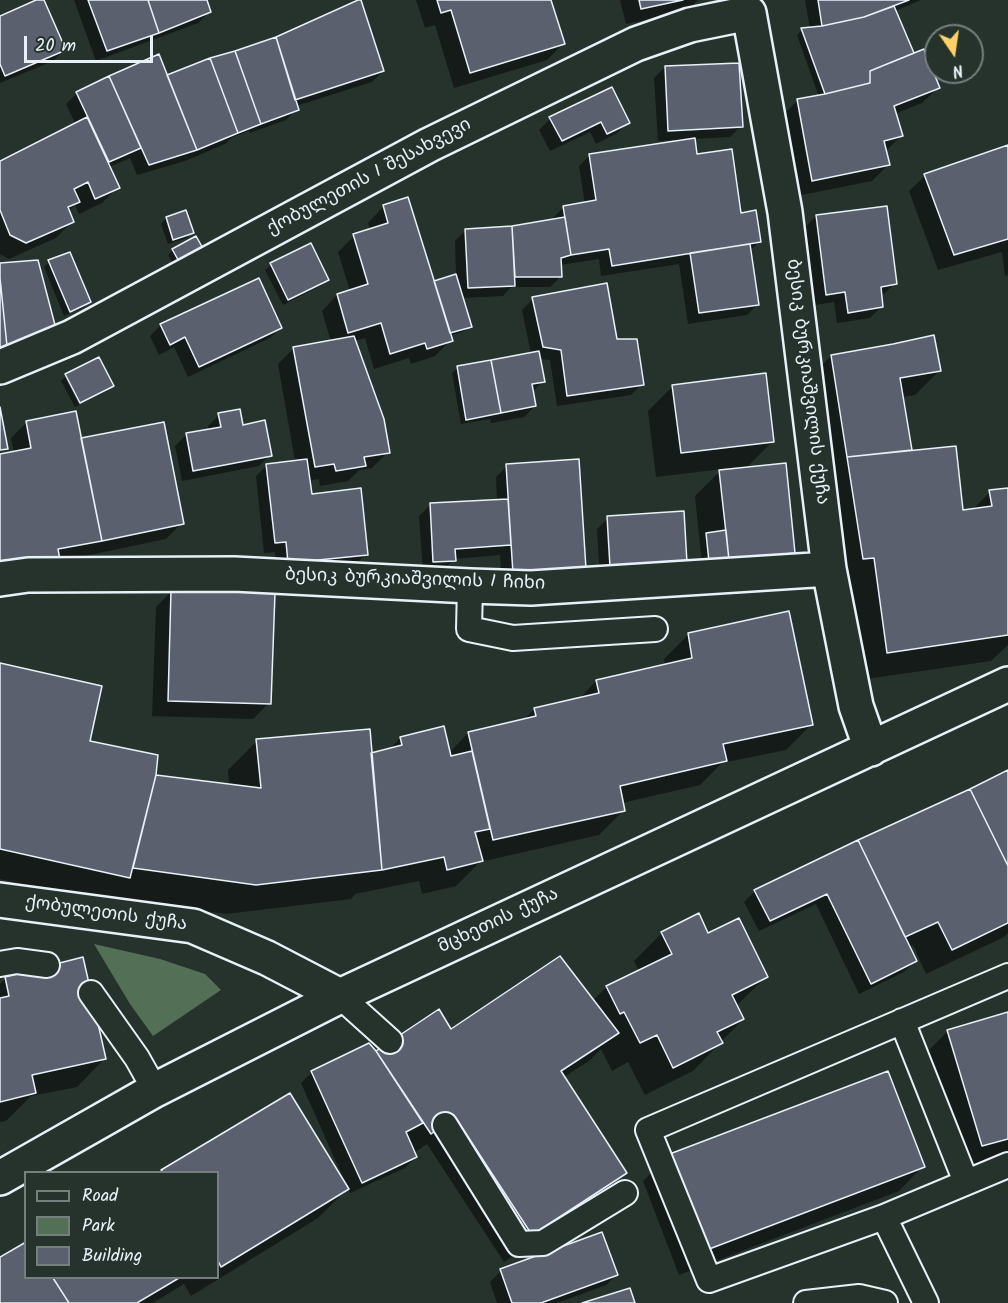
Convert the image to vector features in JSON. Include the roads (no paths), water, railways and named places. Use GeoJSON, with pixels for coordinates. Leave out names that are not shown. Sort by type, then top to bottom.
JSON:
{"type":"FeatureCollection","features":[{"type":"Feature","properties":{"kind":"street","name":"ქობულეთის I შესახვევი"},"geometry":{"type":"LineString","coordinates":[[0,367],[72,337],[429,145],[636,44],[690,25],[749,13]]}},
{"type":"Feature","properties":{"kind":"street","name":"ბესიკ ბურკიაშვილის ქუჩა"},"geometry":{"type":"LineString","coordinates":[[749,13],[784,212],[829,569],[858,712],[871,749]]}},
{"type":"Feature","properties":{"kind":"street","name":"ბესიკ ბურკიაშვილის I ჩიხი"},"geometry":{"type":"LineString","coordinates":[[0,579],[28,575],[234,574],[531,588],[829,569]]}},
{"type":"Feature","properties":{"kind":"street","name":"მცხეთის ქუჩა"},"geometry":{"type":"LineString","coordinates":[[0,1178],[155,1090],[340,996],[1008,684]]}},
{"type":"Feature","properties":{"kind":"street","name":"ქობულეთის ქუჩა"},"geometry":{"type":"LineString","coordinates":[[0,900],[192,926],[267,958],[340,996]]}},
{"type":"Feature","properties":{"kind":"lane"},"geometry":{"type":"LineString","coordinates":[[470,586],[470,629],[513,638],[655,629]]}},
{"type":"Feature","properties":{"kind":"lane"},"geometry":{"type":"LineString","coordinates":[[0,964],[17,961],[47,966]]}},
{"type":"Feature","properties":{"kind":"lane"},"geometry":{"type":"LineString","coordinates":[[1008,976],[648,1130],[709,1280],[884,1217],[1008,1165]]}},
{"type":"Feature","properties":{"kind":"lane"},"geometry":{"type":"LineString","coordinates":[[91,993],[137,1058],[155,1090]]}},
{"type":"Feature","properties":{"kind":"lane"},"geometry":{"type":"LineString","coordinates":[[340,996],[390,1041]]}},
{"type":"Feature","properties":{"kind":"lane"},"geometry":{"type":"LineString","coordinates":[[902,1022],[966,1182]]}},
{"type":"Feature","properties":{"kind":"lane"},"geometry":{"type":"LineString","coordinates":[[445,1125],[519,1244],[543,1243],[625,1193]]}},
{"type":"Feature","properties":{"kind":"lane"},"geometry":{"type":"LineString","coordinates":[[884,1217],[926,1303]]}},
{"type":"Feature","properties":{"kind":"lane"},"geometry":{"type":"LineString","coordinates":[[806,1303],[859,1297],[885,1303]]}}]}
